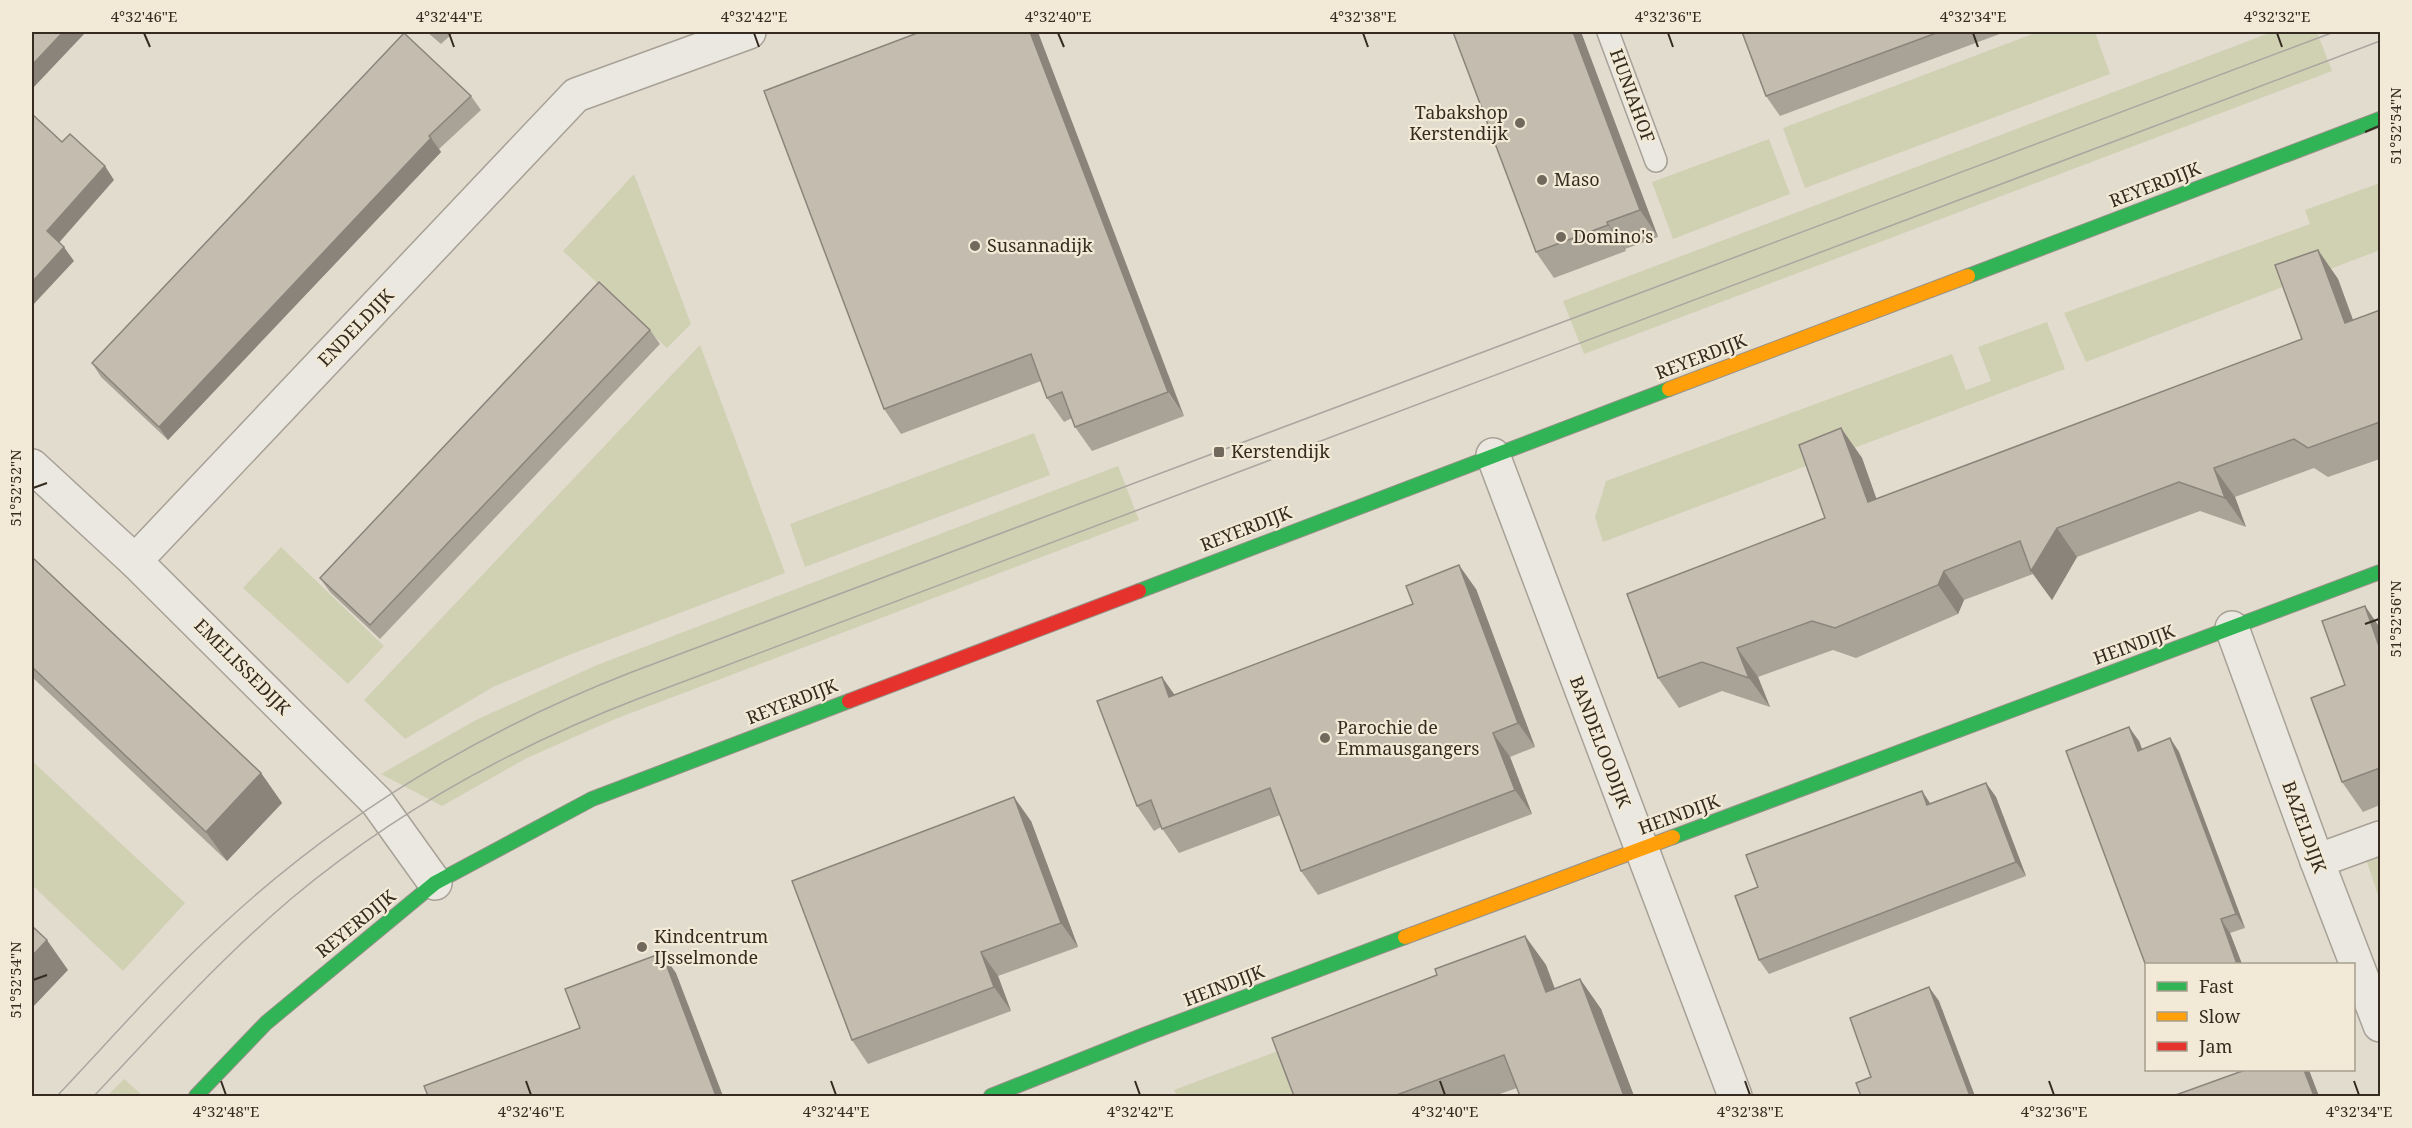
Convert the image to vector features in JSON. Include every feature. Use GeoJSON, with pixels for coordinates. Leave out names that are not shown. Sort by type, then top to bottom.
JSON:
{"type":"FeatureCollection","features":[{"type":"Feature","properties":{"kind":"street","name":"ENDELDIJK"},"geometry":{"type":"LineString","coordinates":[[135,561],[576,95],[732,34]]}},
{"type":"Feature","properties":{"kind":"street","name":"REYERDIJK"},"geometry":{"type":"LineString","coordinates":[[196,1096],[266,1023],[435,883],[591,799],[1493,454],[2380,119]]}},
{"type":"Feature","properties":{"kind":"street","name":"BANDELOODIJK"},"geometry":{"type":"LineString","coordinates":[[1493,454],[1735,1096]]}},
{"type":"Feature","properties":{"kind":"street","name":"EMELISSEDIJK"},"geometry":{"type":"LineString","coordinates":[[32,466],[135,561],[377,802],[435,883]]}},
{"type":"Feature","properties":{"kind":"street","name":"HEINDIJK"},"geometry":{"type":"LineString","coordinates":[[991,1096],[1144,1035],[2380,572]]}},
{"type":"Feature","properties":{"kind":"street","name":"BAZELDIJK"},"geometry":{"type":"LineString","coordinates":[[2232,628],[2380,1025]]}},
{"type":"Feature","properties":{"kind":"street"},"geometry":{"type":"LineString","coordinates":[[2317,861],[2380,838]]}},
{"type":"Feature","properties":{"kind":"lane","name":"HUNIAHOF"},"geometry":{"type":"LineString","coordinates":[[1608,32],[1656,161]]}},
{"type":"Feature","properties":{"kind":"green space"},"geometry":{"type":"Polygon","coordinates":[[[2038,32],[2095,32],[2110,74],[1805,188],[1783,128],[2038,32]]]}},
{"type":"Feature","properties":{"kind":"green space"},"geometry":{"type":"Polygon","coordinates":[[[2272,32],[2317,32],[2332,71],[1584,354],[1563,301],[2272,32]]]}},
{"type":"Feature","properties":{"kind":"green space"},"geometry":{"type":"Polygon","coordinates":[[[1769,139],[1790,194],[1673,239],[1652,182],[1769,139]]]}},
{"type":"Feature","properties":{"kind":"green space"},"geometry":{"type":"Polygon","coordinates":[[[634,174],[691,324],[667,348],[563,251],[634,174]]]}},
{"type":"Feature","properties":{"kind":"green space"},"geometry":{"type":"Polygon","coordinates":[[[2380,183],[2380,250],[2086,362],[2064,313],[2310,224],[2305,210],[2380,183]]]}},
{"type":"Feature","properties":{"kind":"green space"},"geometry":{"type":"Polygon","coordinates":[[[2047,322],[2065,369],[1603,542],[1595,517],[1606,481],[1952,354],[1966,390],[1991,381],[1978,347],[2047,322]]]}},
{"type":"Feature","properties":{"kind":"green space"},"geometry":{"type":"Polygon","coordinates":[[[700,345],[785,573],[569,655],[493,687],[405,739],[364,700],[700,345]]]}},
{"type":"Feature","properties":{"kind":"green space"},"geometry":{"type":"Polygon","coordinates":[[[1034,433],[1050,475],[805,567],[790,524],[1034,433]]]}},
{"type":"Feature","properties":{"kind":"green space"},"geometry":{"type":"Polygon","coordinates":[[[1118,466],[1139,520],[615,719],[527,758],[442,806],[381,774],[476,720],[597,665],[1118,466]]]}},
{"type":"Feature","properties":{"kind":"green space"},"geometry":{"type":"Polygon","coordinates":[[[281,547],[384,646],[348,684],[243,588],[281,547]]]}},
{"type":"Feature","properties":{"kind":"green space"},"geometry":{"type":"Polygon","coordinates":[[[32,761],[185,903],[123,971],[32,885],[32,761]]]}},
{"type":"Feature","properties":{"kind":"green space"},"geometry":{"type":"Polygon","coordinates":[[[2380,857],[2380,901],[2367,862],[2380,857]]]}},
{"type":"Feature","properties":{"kind":"green space"},"geometry":{"type":"Polygon","coordinates":[[[1281,1050],[1299,1096],[1177,1096],[1174,1090],[1281,1050]]]}},
{"type":"Feature","properties":{"kind":"green space"},"geometry":{"type":"Polygon","coordinates":[[[124,1079],[143,1096],[107,1096],[124,1079]]]}},
{"type":"Feature","properties":{"kind":"building"},"geometry":{"type":"Polygon","coordinates":[[[32,32],[63,32],[32,65],[32,32]]]}},
{"type":"Feature","properties":{"kind":"building","name":"Susannadijk"},"geometry":{"type":"Polygon","coordinates":[[[920,32],[1030,32],[1168,392],[1075,427],[1062,392],[1047,398],[1031,354],[884,409],[764,91],[920,32]]]}},
{"type":"Feature","properties":{"kind":"building"},"geometry":{"type":"Polygon","coordinates":[[[1453,32],[1573,32],[1640,210],[1607,222],[1608,225],[1536,252],[1453,32]]]}},
{"type":"Feature","properties":{"kind":"building"},"geometry":{"type":"Polygon","coordinates":[[[1742,32],[1939,32],[1766,96],[1742,32]]]}},
{"type":"Feature","properties":{"kind":"building"},"geometry":{"type":"Polygon","coordinates":[[[404,33],[471,96],[429,136],[431,138],[159,427],[92,363],[404,33]]]}},
{"type":"Feature","properties":{"kind":"building"},"geometry":{"type":"Polygon","coordinates":[[[32,114],[62,142],[70,134],[105,166],[47,231],[64,247],[32,282],[32,114]]]}},
{"type":"Feature","properties":{"kind":"building"},"geometry":{"type":"Polygon","coordinates":[[[2318,250],[2345,323],[2380,310],[2380,422],[2308,448],[2294,439],[2214,468],[2225,498],[2179,482],[2057,528],[2031,571],[2020,541],[1944,571],[1938,585],[1835,628],[1812,621],[1737,648],[1749,678],[1702,662],[1658,678],[1627,594],[1825,518],[1799,445],[1841,428],[1868,502],[2302,339],[2275,265],[2318,250]]]}},
{"type":"Feature","properties":{"kind":"building"},"geometry":{"type":"Polygon","coordinates":[[[599,282],[650,330],[370,625],[320,578],[599,282]]]}},
{"type":"Feature","properties":{"kind":"building"},"geometry":{"type":"Polygon","coordinates":[[[32,557],[261,773],[206,832],[32,667],[32,557]]]}},
{"type":"Feature","properties":{"kind":"building","name":"Parochie de Emmausgangers"},"geometry":{"type":"Polygon","coordinates":[[[1459,565],[1518,723],[1493,733],[1515,790],[1301,871],[1270,788],[1162,829],[1151,800],[1137,806],[1097,701],[1162,677],[1169,697],[1413,604],[1406,586],[1459,565]]]}},
{"type":"Feature","properties":{"kind":"building"},"geometry":{"type":"Polygon","coordinates":[[[2365,606],[2380,649],[2380,768],[2342,782],[2311,698],[2345,685],[2322,621],[2365,606]]]}},
{"type":"Feature","properties":{"kind":"building"},"geometry":{"type":"Polygon","coordinates":[[[2129,727],[2138,751],[2170,738],[2236,914],[2221,919],[2237,963],[2145,963],[2066,751],[2129,727]]]}},
{"type":"Feature","properties":{"kind":"building"},"geometry":{"type":"Polygon","coordinates":[[[1986,783],[2016,862],[1759,960],[1735,896],[1758,887],[1746,855],[1922,791],[1927,805],[1986,783]]]}},
{"type":"Feature","properties":{"kind":"building"},"geometry":{"type":"Polygon","coordinates":[[[1014,797],[1061,923],[981,952],[994,987],[852,1040],[792,881],[1014,797]]]}},
{"type":"Feature","properties":{"kind":"building"},"geometry":{"type":"Polygon","coordinates":[[[32,926],[47,940],[32,956],[32,926]]]}},
{"type":"Feature","properties":{"kind":"building"},"geometry":{"type":"Polygon","coordinates":[[[1525,936],[1546,992],[1580,979],[1624,1096],[1520,1096],[1504,1055],[1394,1096],[1294,1096],[1272,1038],[1437,975],[1435,969],[1525,936]]]}},
{"type":"Feature","properties":{"kind":"building"},"geometry":{"type":"Polygon","coordinates":[[[662,953],[716,1096],[428,1096],[424,1086],[580,1028],[565,989],[662,953]]]}},
{"type":"Feature","properties":{"kind":"building"},"geometry":{"type":"Polygon","coordinates":[[[1929,987],[1970,1096],[1861,1096],[1856,1083],[1871,1077],[1850,1018],[1929,987]]]}},
{"type":"Feature","properties":{"kind":"building"},"geometry":{"type":"Polygon","coordinates":[[[2242,1071],[2304,1071],[2314,1096],[2173,1096],[2242,1071]]]}},
{"type":"Feature","properties":{"kind":"tram line"},"geometry":{"type":"LineString","coordinates":[[57,1096],[178,967],[267,886],[363,812],[467,749],[520,721],[632,672],[2334,32]]}},
{"type":"Feature","properties":{"kind":"tram line"},"geometry":{"type":"LineString","coordinates":[[94,1096],[190,994],[240,945],[332,866],[415,809],[458,783],[548,737],[640,698],[2380,41]]}},
{"type":"Feature","properties":{"kind":"traffic: fast"},"geometry":{"type":"LineString","coordinates":[[1968,276],[2380,119]]}},
{"type":"Feature","properties":{"kind":"traffic: fast"},"geometry":{"type":"LineString","coordinates":[[1139,591],[1669,389]]}},
{"type":"Feature","properties":{"kind":"traffic: fast"},"geometry":{"type":"LineString","coordinates":[[1673,837],[2380,572]]}},
{"type":"Feature","properties":{"kind":"traffic: fast"},"geometry":{"type":"LineString","coordinates":[[196,1096],[266,1023],[435,883],[592,799],[849,701]]}},
{"type":"Feature","properties":{"kind":"traffic: fast"},"geometry":{"type":"LineString","coordinates":[[991,1096],[1144,1035],[1405,937]]}},
{"type":"Feature","properties":{"kind":"traffic: slow"},"geometry":{"type":"LineString","coordinates":[[1669,389],[1968,276]]}},
{"type":"Feature","properties":{"kind":"traffic: slow"},"geometry":{"type":"LineString","coordinates":[[1405,937],[1673,837]]}},
{"type":"Feature","properties":{"kind":"traffic: jam"},"geometry":{"type":"LineString","coordinates":[[849,701],[1139,591]]}},
{"type":"Feature","properties":{"kind":"place","name":"Tabakshop Kerstendijk"},"geometry":{"type":"Point","coordinates":[1520,123]}},
{"type":"Feature","properties":{"kind":"place","name":"Maso"},"geometry":{"type":"Point","coordinates":[1542,180]}},
{"type":"Feature","properties":{"kind":"place","name":"Domino's"},"geometry":{"type":"Point","coordinates":[1561,237]}},
{"type":"Feature","properties":{"kind":"place","name":"Susannadijk"},"geometry":{"type":"Point","coordinates":[975,246]}},
{"type":"Feature","properties":{"kind":"place","name":"Kerstendijk"},"geometry":{"type":"Point","coordinates":[1219,452]}},
{"type":"Feature","properties":{"kind":"place","name":"Parochie de Emmausgangers"},"geometry":{"type":"Point","coordinates":[1325,738]}},
{"type":"Feature","properties":{"kind":"place","name":"Kindcentrum IJsselmonde"},"geometry":{"type":"Point","coordinates":[642,947]}}]}
